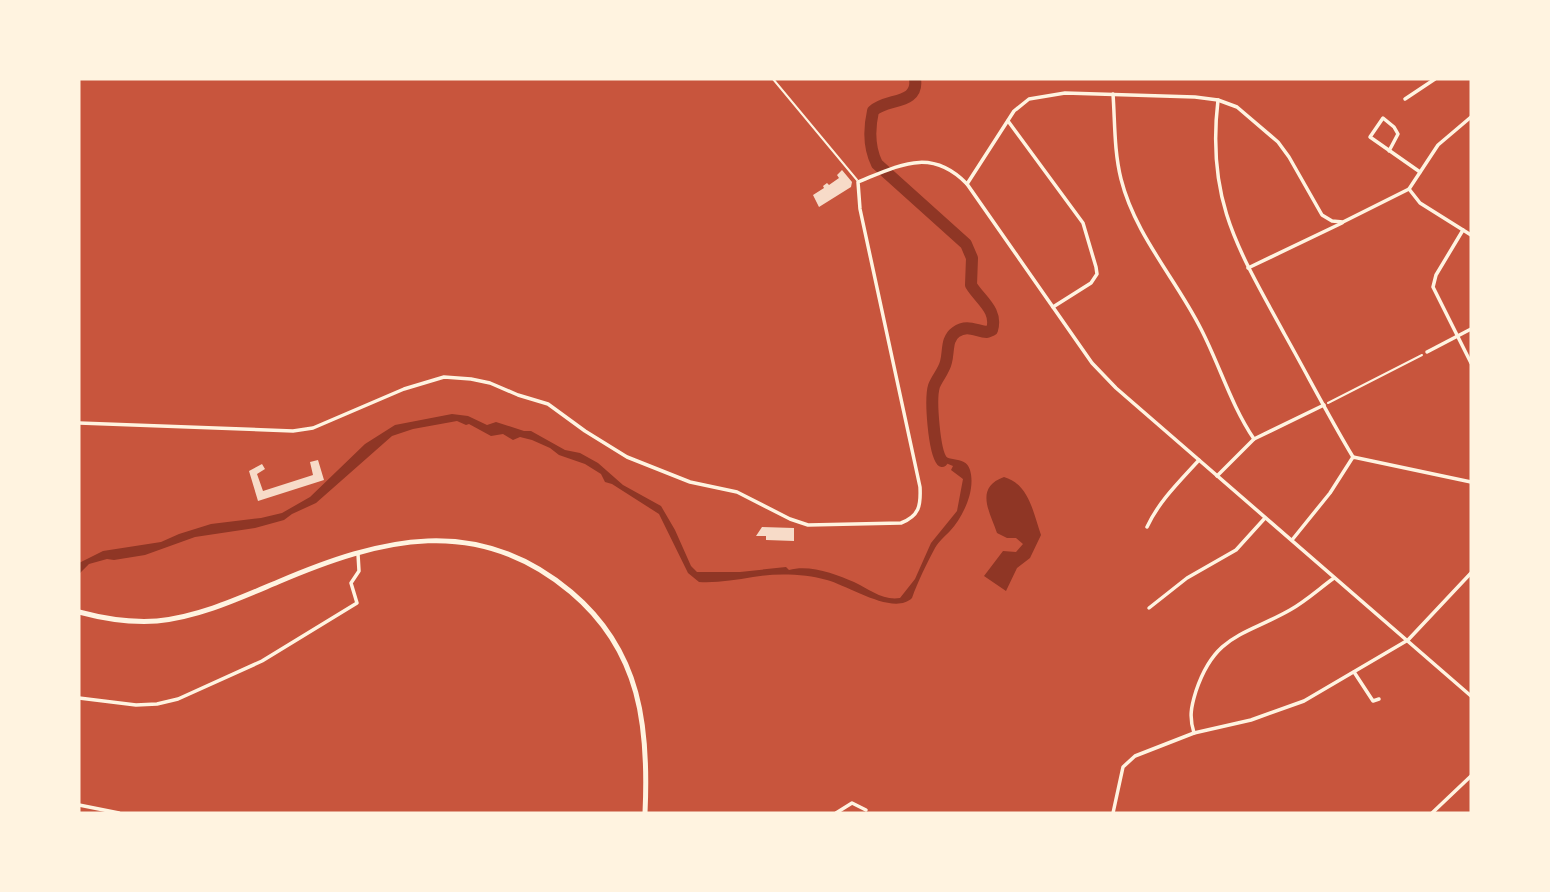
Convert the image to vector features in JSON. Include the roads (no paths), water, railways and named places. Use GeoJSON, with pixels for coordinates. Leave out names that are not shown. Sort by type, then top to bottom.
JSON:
{"type":"FeatureCollection","features":[{"type":"Feature","properties":{"kind":"main road"},"geometry":{"type":"LineString","coordinates":[[79,612],[116,621],[159,621],[232,601],[311,568],[383,545],[427,540],[469,542],[494,548],[541,570],[578,598],[614,642],[640,704],[646,742],[645,813]]}},
{"type":"Feature","properties":{"kind":"street"},"geometry":{"type":"LineString","coordinates":[[1405,99],[1435,79]]}},
{"type":"Feature","properties":{"kind":"street"},"geometry":{"type":"LineString","coordinates":[[967,184],[1021,104],[1037,96],[1065,93],[1195,97],[1217,100],[1237,107],[1278,142],[1322,215],[1332,221],[1343,222]]}},
{"type":"Feature","properties":{"kind":"street"},"geometry":{"type":"LineString","coordinates":[[1114,94],[1116,152],[1122,181],[1133,211],[1146,238],[1193,314],[1236,409],[1254,439]]}},
{"type":"Feature","properties":{"kind":"street"},"geometry":{"type":"LineString","coordinates":[[1217,100],[1215,145],[1222,203],[1234,240],[1353,457],[1471,482]]}},
{"type":"Feature","properties":{"kind":"street"},"geometry":{"type":"LineString","coordinates":[[1248,268],[1409,189],[1438,145],[1471,117]]}},
{"type":"Feature","properties":{"kind":"street"},"geometry":{"type":"LineString","coordinates":[[1389,151],[1398,134],[1394,127],[1382,118],[1370,137],[1389,151],[1420,172]]}},
{"type":"Feature","properties":{"kind":"street"},"geometry":{"type":"LineString","coordinates":[[1008,121],[1083,223],[1096,267],[1097,274],[1091,283],[1053,307]]}},
{"type":"Feature","properties":{"kind":"street"},"geometry":{"type":"LineString","coordinates":[[79,423],[293,431],[313,428],[404,389],[444,377],[471,379],[548,404],[627,457],[690,482],[737,492],[790,519],[808,525],[901,523],[918,512],[921,502],[920,487],[867,244],[858,182],[920,161],[932,162],[950,169],[967,184],[1092,363],[1116,388],[1471,696]]}},
{"type":"Feature","properties":{"kind":"street"},"geometry":{"type":"LineString","coordinates":[[1409,189],[1420,203],[1471,235]]}},
{"type":"Feature","properties":{"kind":"street"},"geometry":{"type":"LineString","coordinates":[[1463,230],[1436,275],[1433,287],[1471,363]]}},
{"type":"Feature","properties":{"kind":"street"},"geometry":{"type":"LineString","coordinates":[[1427,352],[1471,329]]}},
{"type":"Feature","properties":{"kind":"street"},"geometry":{"type":"LineString","coordinates":[[1217,476],[1254,439],[1324,405]]}},
{"type":"Feature","properties":{"kind":"street"},"geometry":{"type":"LineString","coordinates":[[1292,540],[1330,493],[1353,457]]}},
{"type":"Feature","properties":{"kind":"street"},"geometry":{"type":"LineString","coordinates":[[1147,527],[1162,503],[1199,460]]}},
{"type":"Feature","properties":{"kind":"street"},"geometry":{"type":"LineString","coordinates":[[1149,608],[1187,578],[1236,550],[1266,518]]}},
{"type":"Feature","properties":{"kind":"street"},"geometry":{"type":"LineString","coordinates":[[79,698],[136,705],[157,704],[178,699],[262,661],[356,603],[351,583],[359,571],[358,552]]}},
{"type":"Feature","properties":{"kind":"street"},"geometry":{"type":"LineString","coordinates":[[1113,813],[1123,767],[1143,751],[1194,733],[1251,720],[1304,701],[1408,640],[1471,573]]}},
{"type":"Feature","properties":{"kind":"street"},"geometry":{"type":"LineString","coordinates":[[1194,733],[1190,708],[1212,656],[1230,640],[1289,611],[1334,578]]}},
{"type":"Feature","properties":{"kind":"street"},"geometry":{"type":"LineString","coordinates":[[1353,672],[1373,701],[1379,699]]}},
{"type":"Feature","properties":{"kind":"street"},"geometry":{"type":"LineString","coordinates":[[1432,813],[1471,776]]}},
{"type":"Feature","properties":{"kind":"street"},"geometry":{"type":"LineString","coordinates":[[836,813],[852,803],[866,810]]}},
{"type":"Feature","properties":{"kind":"street"},"geometry":{"type":"LineString","coordinates":[[79,805],[119,813]]}},
{"type":"Feature","properties":{"kind":"lane"},"geometry":{"type":"LineString","coordinates":[[773,79],[858,182]]}},
{"type":"Feature","properties":{"kind":"waterway"},"geometry":{"type":"LineString","coordinates":[[915,79],[915,87],[907,97],[873,111],[872,152],[877,164],[966,244],[972,258],[971,285],[993,317],[992,330],[960,330],[949,342],[945,365],[935,383],[933,393],[935,436],[942,461]]}}]}
